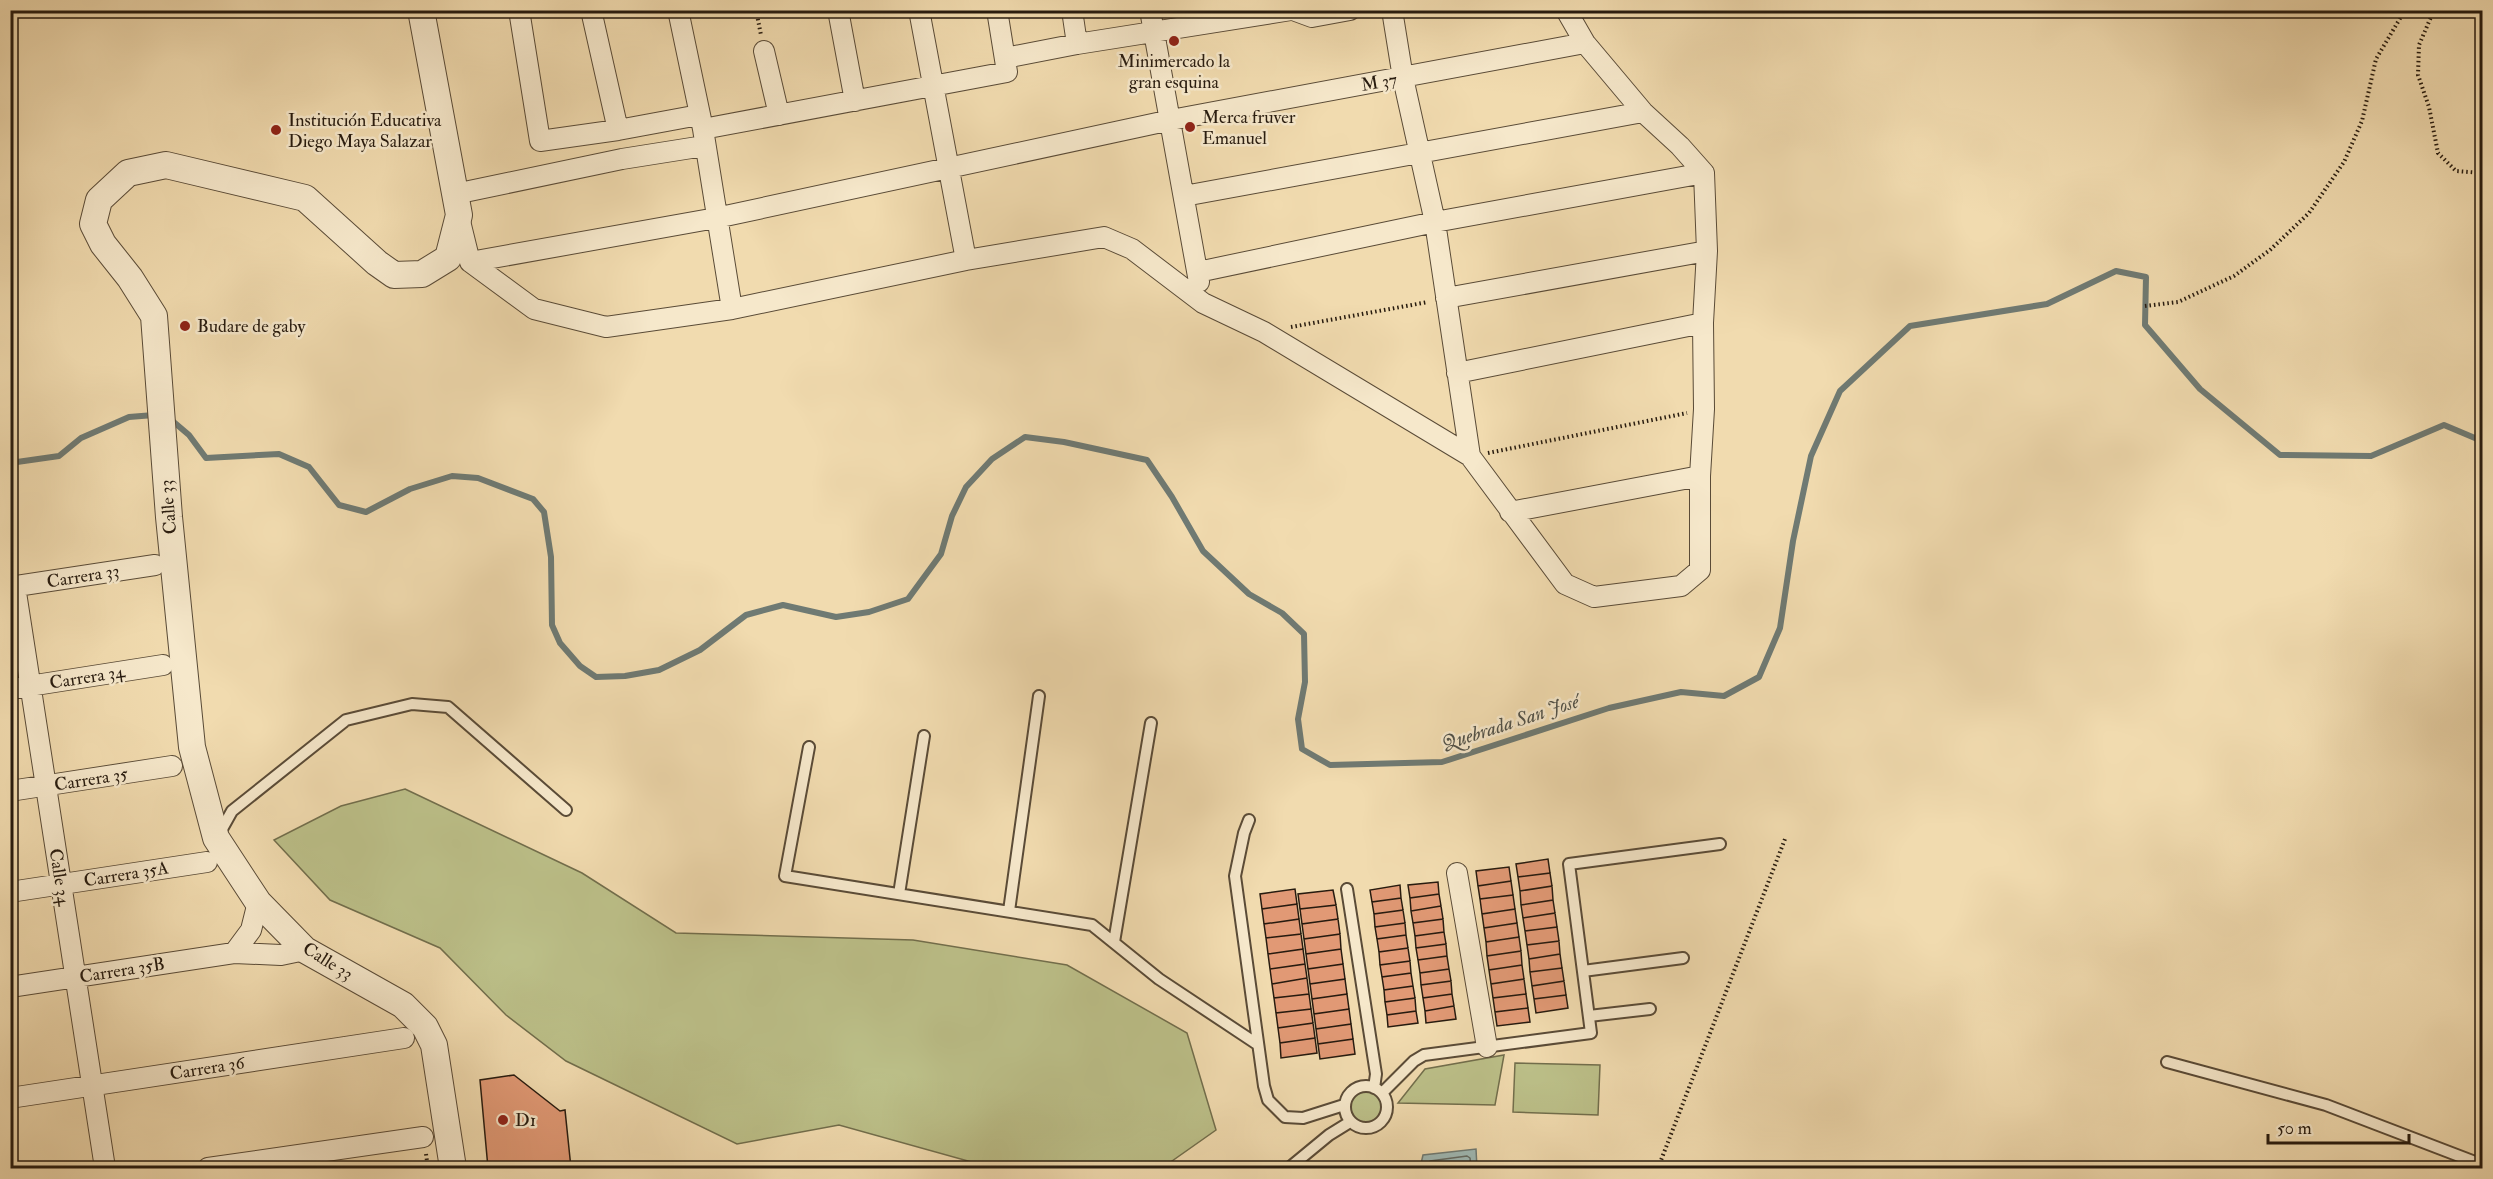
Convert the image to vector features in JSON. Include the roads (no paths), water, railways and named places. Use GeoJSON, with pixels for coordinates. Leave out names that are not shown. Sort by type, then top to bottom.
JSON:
{"type":"FeatureCollection","features":[{"type":"Feature","properties":{"kind":"street"},"geometry":{"type":"LineString","coordinates":[[421,10],[457,205],[470,262],[534,309],[606,327],[732,309],[966,260],[1104,237],[1132,249],[1203,303],[1264,332],[1470,456],[1564,584],[1594,597],[1681,586],[1700,570],[1700,476],[1704,409],[1703,323],[1707,251],[1704,173],[1680,146],[1643,112],[1586,44],[1566,10]]}},
{"type":"Feature","properties":{"kind":"street"},"geometry":{"type":"LineString","coordinates":[[519,10],[540,141],[618,130],[702,130]]}},
{"type":"Feature","properties":{"kind":"street"},"geometry":{"type":"LineString","coordinates":[[591,10],[618,130]]}},
{"type":"Feature","properties":{"kind":"street"},"geometry":{"type":"LineString","coordinates":[[678,10],[702,130],[732,309]]}},
{"type":"Feature","properties":{"kind":"street"},"geometry":{"type":"LineString","coordinates":[[838,10],[855,101]]}},
{"type":"Feature","properties":{"kind":"street"},"geometry":{"type":"LineString","coordinates":[[919,10],[966,260]]}},
{"type":"Feature","properties":{"kind":"street"},"geometry":{"type":"LineString","coordinates":[[457,205],[622,159],[702,130],[1007,72],[997,10]]}},
{"type":"Feature","properties":{"kind":"street"},"geometry":{"type":"LineString","coordinates":[[1072,10],[1077,44]]}},
{"type":"Feature","properties":{"kind":"street"},"geometry":{"type":"LineString","coordinates":[[1150,10],[1203,303]]}},
{"type":"Feature","properties":{"kind":"street"},"geometry":{"type":"LineString","coordinates":[[1005,58],[1077,44],[1154,33],[1238,14],[1350,10]]}},
{"type":"Feature","properties":{"kind":"street"},"geometry":{"type":"LineString","coordinates":[[1392,10],[1403,78],[1435,222],[1470,456]]}},
{"type":"Feature","properties":{"kind":"street","name":"M 37"},"geometry":{"type":"LineString","coordinates":[[470,262],[716,218],[1171,120],[1586,44]]}},
{"type":"Feature","properties":{"kind":"street"},"geometry":{"type":"LineString","coordinates":[[764,51],[779,115]]}},
{"type":"Feature","properties":{"kind":"street"},"geometry":{"type":"LineString","coordinates":[[1184,196],[1643,112]]}},
{"type":"Feature","properties":{"kind":"street","name":"Calle 33"},"geometry":{"type":"LineString","coordinates":[[453,1168],[434,1045],[425,1027],[403,1005],[305,950],[212,850],[192,747],[169,517],[154,316],[130,278],[103,244],[93,224],[99,200],[128,173],[166,165],[305,198],[377,263],[394,275],[422,274],[448,258],[457,205]]}},
{"type":"Feature","properties":{"kind":"street"},"geometry":{"type":"LineString","coordinates":[[1197,272],[1435,222],[1704,173]]}},
{"type":"Feature","properties":{"kind":"street"},"geometry":{"type":"LineString","coordinates":[[1446,298],[1707,251]]}},
{"type":"Feature","properties":{"kind":"street"},"geometry":{"type":"LineString","coordinates":[[1457,373],[1703,323]]}},
{"type":"Feature","properties":{"kind":"street"},"geometry":{"type":"LineString","coordinates":[[1510,512],[1700,476]]}},
{"type":"Feature","properties":{"kind":"street","name":"Carrera 33"},"geometry":{"type":"LineString","coordinates":[[13,586],[155,565]]}},
{"type":"Feature","properties":{"kind":"street","name":"Calle 34"},"geometry":{"type":"LineString","coordinates":[[13,586],[105,1168]]}},
{"type":"Feature","properties":{"kind":"street","name":"Carrera 34"},"geometry":{"type":"LineString","coordinates":[[10,689],[163,665]]}},
{"type":"Feature","properties":{"kind":"street","name":"Carrera 35"},"geometry":{"type":"LineString","coordinates":[[10,791],[172,766]]}},
{"type":"Feature","properties":{"kind":"street","name":"Carrera 35A"},"geometry":{"type":"LineString","coordinates":[[10,892],[61,884],[212,850]]}},
{"type":"Feature","properties":{"kind":"street"},"geometry":{"type":"LineString","coordinates":[[1457,873],[1487,1047]]}},
{"type":"Feature","properties":{"kind":"street"},"geometry":{"type":"LineString","coordinates":[[234,953],[250,930],[258,902]]}},
{"type":"Feature","properties":{"kind":"street","name":"Carrera 35B"},"geometry":{"type":"LineString","coordinates":[[10,987],[234,953],[282,955],[305,950]]}},
{"type":"Feature","properties":{"kind":"street","name":"Carrera 36"},"geometry":{"type":"LineString","coordinates":[[10,1098],[404,1038]]}},
{"type":"Feature","properties":{"kind":"street"},"geometry":{"type":"LineString","coordinates":[[208,1168],[423,1137]]}},
{"type":"Feature","properties":{"kind":"lane"},"geometry":{"type":"LineString","coordinates":[[1009,911],[1039,696]]}},
{"type":"Feature","properties":{"kind":"lane"},"geometry":{"type":"LineString","coordinates":[[212,850],[232,811],[346,720],[412,704],[448,707],[566,810]]}},
{"type":"Feature","properties":{"kind":"lane"},"geometry":{"type":"LineString","coordinates":[[1114,942],[1151,723]]}},
{"type":"Feature","properties":{"kind":"lane"},"geometry":{"type":"LineString","coordinates":[[899,894],[924,736]]}},
{"type":"Feature","properties":{"kind":"lane"},"geometry":{"type":"LineString","coordinates":[[809,747],[785,876],[1092,925],[1159,979],[1257,1044]]}},
{"type":"Feature","properties":{"kind":"lane"},"geometry":{"type":"LineString","coordinates":[[1249,820],[1234,876],[1257,1044],[1268,1101],[1286,1117],[1303,1118],[1344,1105]]}},
{"type":"Feature","properties":{"kind":"lane"},"geometry":{"type":"LineString","coordinates":[[1378,1090],[1424,1054],[1591,1033],[1569,864],[1720,844]]}},
{"type":"Feature","properties":{"kind":"lane"},"geometry":{"type":"LineString","coordinates":[[1347,890],[1378,1090],[1387,1103],[1386,1114],[1380,1123],[1370,1128],[1359,1128],[1350,1122],[1345,1114],[1344,1105],[1352,1091],[1367,1086],[1378,1090]]}},
{"type":"Feature","properties":{"kind":"lane"},"geometry":{"type":"LineString","coordinates":[[1583,971],[1683,958]]}},
{"type":"Feature","properties":{"kind":"lane"},"geometry":{"type":"LineString","coordinates":[[1589,1016],[1650,1009]]}},
{"type":"Feature","properties":{"kind":"lane"},"geometry":{"type":"LineString","coordinates":[[2167,1062],[2326,1105],[2475,1162],[2482,1168]]}},
{"type":"Feature","properties":{"kind":"lane"},"geometry":{"type":"LineString","coordinates":[[1289,1168],[1329,1135],[1350,1122]]}},
{"type":"Feature","properties":{"kind":"water"},"geometry":{"type":"Polygon","coordinates":[[[1476,1149],[1477,1168],[1420,1168],[1423,1155],[1476,1149]]]}},
{"type":"Feature","properties":{"kind":"waterway","name":"Quebrada San José"},"geometry":{"type":"LineString","coordinates":[[169,418],[189,435],[206,458],[279,454],[309,467],[339,505],[366,512],[410,489],[452,476],[478,478],[533,499],[544,512],[551,557],[552,625],[560,643],[580,666],[596,677],[625,676],[659,670],[700,650],[746,615],[783,605],[836,617],[869,612],[908,599],[941,554],[952,516],[966,487],[992,459],[1025,437],[1064,442],[1147,460],[1172,497],[1203,551],[1249,594],[1282,613],[1304,634],[1305,682],[1298,719],[1302,749],[1330,765],[1442,762],[1609,708],[1681,692],[1724,696],[1759,677],[1780,628],[1793,541],[1811,456],[1840,391],[1910,326],[2047,304],[2116,271],[2146,277],[2145,325],[2200,389],[2280,455],[2371,456],[2444,425],[2482,441]]}},
{"type":"Feature","properties":{"kind":"waterway","name":"Quebrada San José"},"geometry":{"type":"LineString","coordinates":[[10,463],[59,456],[81,438],[129,417],[154,415]]}},
{"type":"Feature","properties":{"kind":"place","name":"Minimercado la gran esquina"},"geometry":{"type":"Point","coordinates":[1174,41]}},
{"type":"Feature","properties":{"kind":"place","name":"Merca fruver Emanuel"},"geometry":{"type":"Point","coordinates":[1190,127]}},
{"type":"Feature","properties":{"kind":"place","name":"Institución Educativa Diego Maya Salazar"},"geometry":{"type":"Point","coordinates":[276,130]}},
{"type":"Feature","properties":{"kind":"place","name":"Budare de gaby"},"geometry":{"type":"Point","coordinates":[185,326]}},
{"type":"Feature","properties":{"kind":"place","name":"D1"},"geometry":{"type":"Point","coordinates":[503,1120]}}]}
